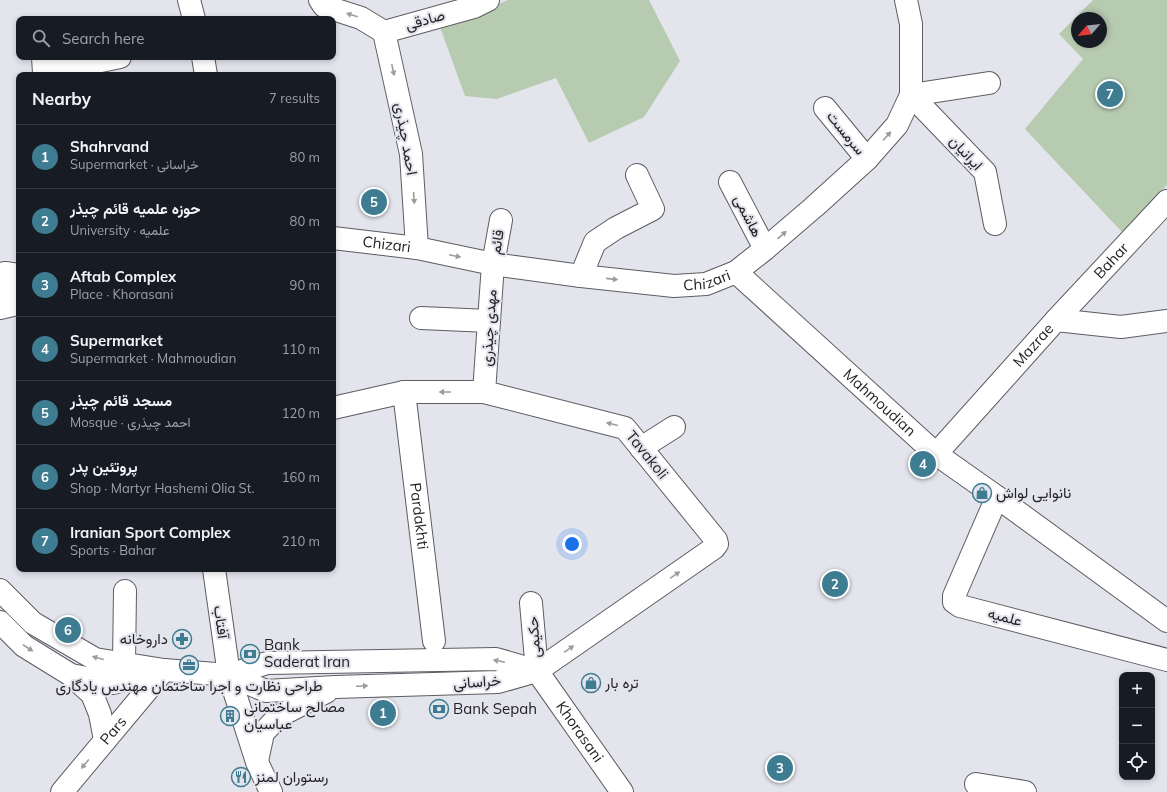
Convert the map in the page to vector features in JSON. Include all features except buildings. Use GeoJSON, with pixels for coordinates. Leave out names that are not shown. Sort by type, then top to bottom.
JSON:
{"type":"FeatureCollection","features":[{"type":"Feature","properties":{"kind":"street"},"geometry":{"type":"LineString","coordinates":[[189,0],[193,16]]}},
{"type":"Feature","properties":{"kind":"street"},"geometry":{"type":"LineString","coordinates":[[320,0],[324,6],[361,18],[384,32]]}},
{"type":"Feature","properties":{"kind":"street","name":"صادقی"},"geometry":{"type":"LineString","coordinates":[[384,32],[474,7],[488,0]]}},
{"type":"Feature","properties":{"kind":"street","name":"Chizari"},"geometry":{"type":"LineString","coordinates":[[336,238],[417,248],[493,264],[581,276],[674,286],[706,284],[736,272],[814,207],[867,159],[897,125],[911,95],[911,24],[906,0]]}},
{"type":"Feature","properties":{"kind":"street","name":"احمد چیذری"},"geometry":{"type":"LineString","coordinates":[[384,32],[411,154],[417,248]]}},
{"type":"Feature","properties":{"kind":"street"},"geometry":{"type":"LineString","coordinates":[[43,60],[44,72]]}},
{"type":"Feature","properties":{"kind":"street"},"geometry":{"type":"LineString","coordinates":[[49,72],[106,60]]}},
{"type":"Feature","properties":{"kind":"street"},"geometry":{"type":"LineString","coordinates":[[204,60],[206,72]]}},
{"type":"Feature","properties":{"kind":"street"},"geometry":{"type":"LineString","coordinates":[[911,95],[989,84]]}},
{"type":"Feature","properties":{"kind":"street","name":"ایرانیان"},"geometry":{"type":"LineString","coordinates":[[911,95],[985,172],[995,224]]}},
{"type":"Feature","properties":{"kind":"street","name":"سرمست"},"geometry":{"type":"LineString","coordinates":[[825,108],[867,159]]}},
{"type":"Feature","properties":{"kind":"street"},"geometry":{"type":"LineString","coordinates":[[581,276],[595,242],[616,228],[653,208],[637,175]]}},
{"type":"Feature","properties":{"kind":"street","name":"هاشمی"},"geometry":{"type":"LineString","coordinates":[[730,182],[765,249]]}},
{"type":"Feature","properties":{"kind":"street","name":"Bahar"},"geometry":{"type":"LineString","coordinates":[[1056,320],[1167,201]]}},
{"type":"Feature","properties":{"kind":"street","name":"قائم"},"geometry":{"type":"LineString","coordinates":[[493,264],[500,220]]}},
{"type":"Feature","properties":{"kind":"street","name":"مهدی چیذری"},"geometry":{"type":"LineString","coordinates":[[484,392],[493,264]]}},
{"type":"Feature","properties":{"kind":"street","name":"Mahmoudian"},"geometry":{"type":"LineString","coordinates":[[736,272],[936,454],[1167,621]]}},
{"type":"Feature","properties":{"kind":"street"},"geometry":{"type":"LineString","coordinates":[[0,308],[13,304],[4,274],[16,275]]}},
{"type":"Feature","properties":{"kind":"street"},"geometry":{"type":"LineString","coordinates":[[421,318],[489,321]]}},
{"type":"Feature","properties":{"kind":"street","name":"Mazrae"},"geometry":{"type":"LineString","coordinates":[[936,454],[1056,320],[1122,327],[1167,321]]}},
{"type":"Feature","properties":{"kind":"street","name":"Tavakoli"},"geometry":{"type":"LineString","coordinates":[[336,407],[404,392],[484,392],[625,428],[716,540],[717,544],[714,548],[537,671]]}},
{"type":"Feature","properties":{"kind":"street","name":"Pardakhti"},"geometry":{"type":"LineString","coordinates":[[404,392],[434,641]]}},
{"type":"Feature","properties":{"kind":"street"},"geometry":{"type":"LineString","coordinates":[[642,448],[674,427]]}},
{"type":"Feature","properties":{"kind":"street","name":"علمیه"},"geometry":{"type":"LineString","coordinates":[[997,497],[954,596],[954,602],[960,606],[1167,660]]}},
{"type":"Feature","properties":{"kind":"street","name":"آفتاب"},"geometry":{"type":"LineString","coordinates":[[214,572],[229,675],[257,762],[271,792]]}},
{"type":"Feature","properties":{"kind":"street"},"geometry":{"type":"LineString","coordinates":[[0,590],[33,623],[95,659],[164,670],[229,675]]}},
{"type":"Feature","properties":{"kind":"street"},"geometry":{"type":"LineString","coordinates":[[124,663],[125,591]]}},
{"type":"Feature","properties":{"kind":"street","name":"حکیمی"},"geometry":{"type":"LineString","coordinates":[[531,603],[537,671]]}},
{"type":"Feature","properties":{"kind":"street"},"geometry":{"type":"LineString","coordinates":[[0,622],[24,646],[72,675],[92,694],[100,714],[105,740]]}},
{"type":"Feature","properties":{"kind":"street","name":"خراسانی"},"geometry":{"type":"LineString","coordinates":[[229,675],[267,663],[496,659],[537,671]]}},
{"type":"Feature","properties":{"kind":"street"},"geometry":{"type":"LineString","coordinates":[[72,675],[112,683],[164,670]]}},
{"type":"Feature","properties":{"kind":"street","name":"Pars"},"geometry":{"type":"LineString","coordinates":[[62,792],[164,670]]}},
{"type":"Feature","properties":{"kind":"street","name":"خراسانی"},"geometry":{"type":"LineString","coordinates":[[229,675],[266,691],[335,687],[498,682],[537,671]]}},
{"type":"Feature","properties":{"kind":"street","name":"Khorasani"},"geometry":{"type":"LineString","coordinates":[[537,671],[622,792]]}},
{"type":"Feature","properties":{"kind":"street"},"geometry":{"type":"LineString","coordinates":[[257,762],[263,733],[279,716],[335,687]]}},
{"type":"Feature","properties":{"kind":"street"},"geometry":{"type":"LineString","coordinates":[[976,784],[1025,792]]}},
{"type":"Feature","properties":{"kind":"green space"},"geometry":{"type":"Polygon","coordinates":[[[508,0],[649,0],[680,61],[644,117],[589,143],[556,78],[497,99],[465,96],[440,27],[476,14],[508,0]]]}},
{"type":"Feature","properties":{"kind":"green space"},"geometry":{"type":"Polygon","coordinates":[[[1093,0],[1167,0],[1167,185],[1122,232],[1025,129],[1083,59],[1072,48],[1107,48],[1107,12],[1081,12],[1093,0]]]}},
{"type":"Feature","properties":{"kind":"green space"},"geometry":{"type":"Polygon","coordinates":[[[1071,22],[1071,46],[1059,34],[1071,22]]]}},
{"type":"Feature","properties":{"kind":"place","name":"Iranian Sport Complex"},"geometry":{"type":"Point","coordinates":[1110,94]}},
{"type":"Feature","properties":{"kind":"place","name":"مسجد قائم چیذر"},"geometry":{"type":"Point","coordinates":[374,202]}},
{"type":"Feature","properties":{"kind":"place","name":"Supermarket"},"geometry":{"type":"Point","coordinates":[923,464]}},
{"type":"Feature","properties":{"kind":"place","name":"نانوایی لواش"},"geometry":{"type":"Point","coordinates":[982,493]}},
{"type":"Feature","properties":{"kind":"place","name":"حوزه علمیه قائم چیذر"},"geometry":{"type":"Point","coordinates":[835,584]}},
{"type":"Feature","properties":{"kind":"place","name":"پروتئین پدر"},"geometry":{"type":"Point","coordinates":[68,630]}},
{"type":"Feature","properties":{"kind":"place","name":"داروخانه"},"geometry":{"type":"Point","coordinates":[182,639]}},
{"type":"Feature","properties":{"kind":"place","name":"Bank Saderat Iran"},"geometry":{"type":"Point","coordinates":[250,654]}},
{"type":"Feature","properties":{"kind":"place","name":"طراحی نظارت و اجرا ساختمان مهندس یادگاری"},"geometry":{"type":"Point","coordinates":[189,665]}},
{"type":"Feature","properties":{"kind":"place","name":"تره بار"},"geometry":{"type":"Point","coordinates":[591,683]}},
{"type":"Feature","properties":{"kind":"place","name":"Bank Sepah"},"geometry":{"type":"Point","coordinates":[439,709]}},
{"type":"Feature","properties":{"kind":"place","name":"Shahrvand"},"geometry":{"type":"Point","coordinates":[383,713]}},
{"type":"Feature","properties":{"kind":"place","name":"مصالح ساختمانی عباسیان"},"geometry":{"type":"Point","coordinates":[230,716]}},
{"type":"Feature","properties":{"kind":"place","name":"Aftab Complex"},"geometry":{"type":"Point","coordinates":[780,768]}},
{"type":"Feature","properties":{"kind":"place","name":"رستوران لمنز"},"geometry":{"type":"Point","coordinates":[241,777]}}]}
